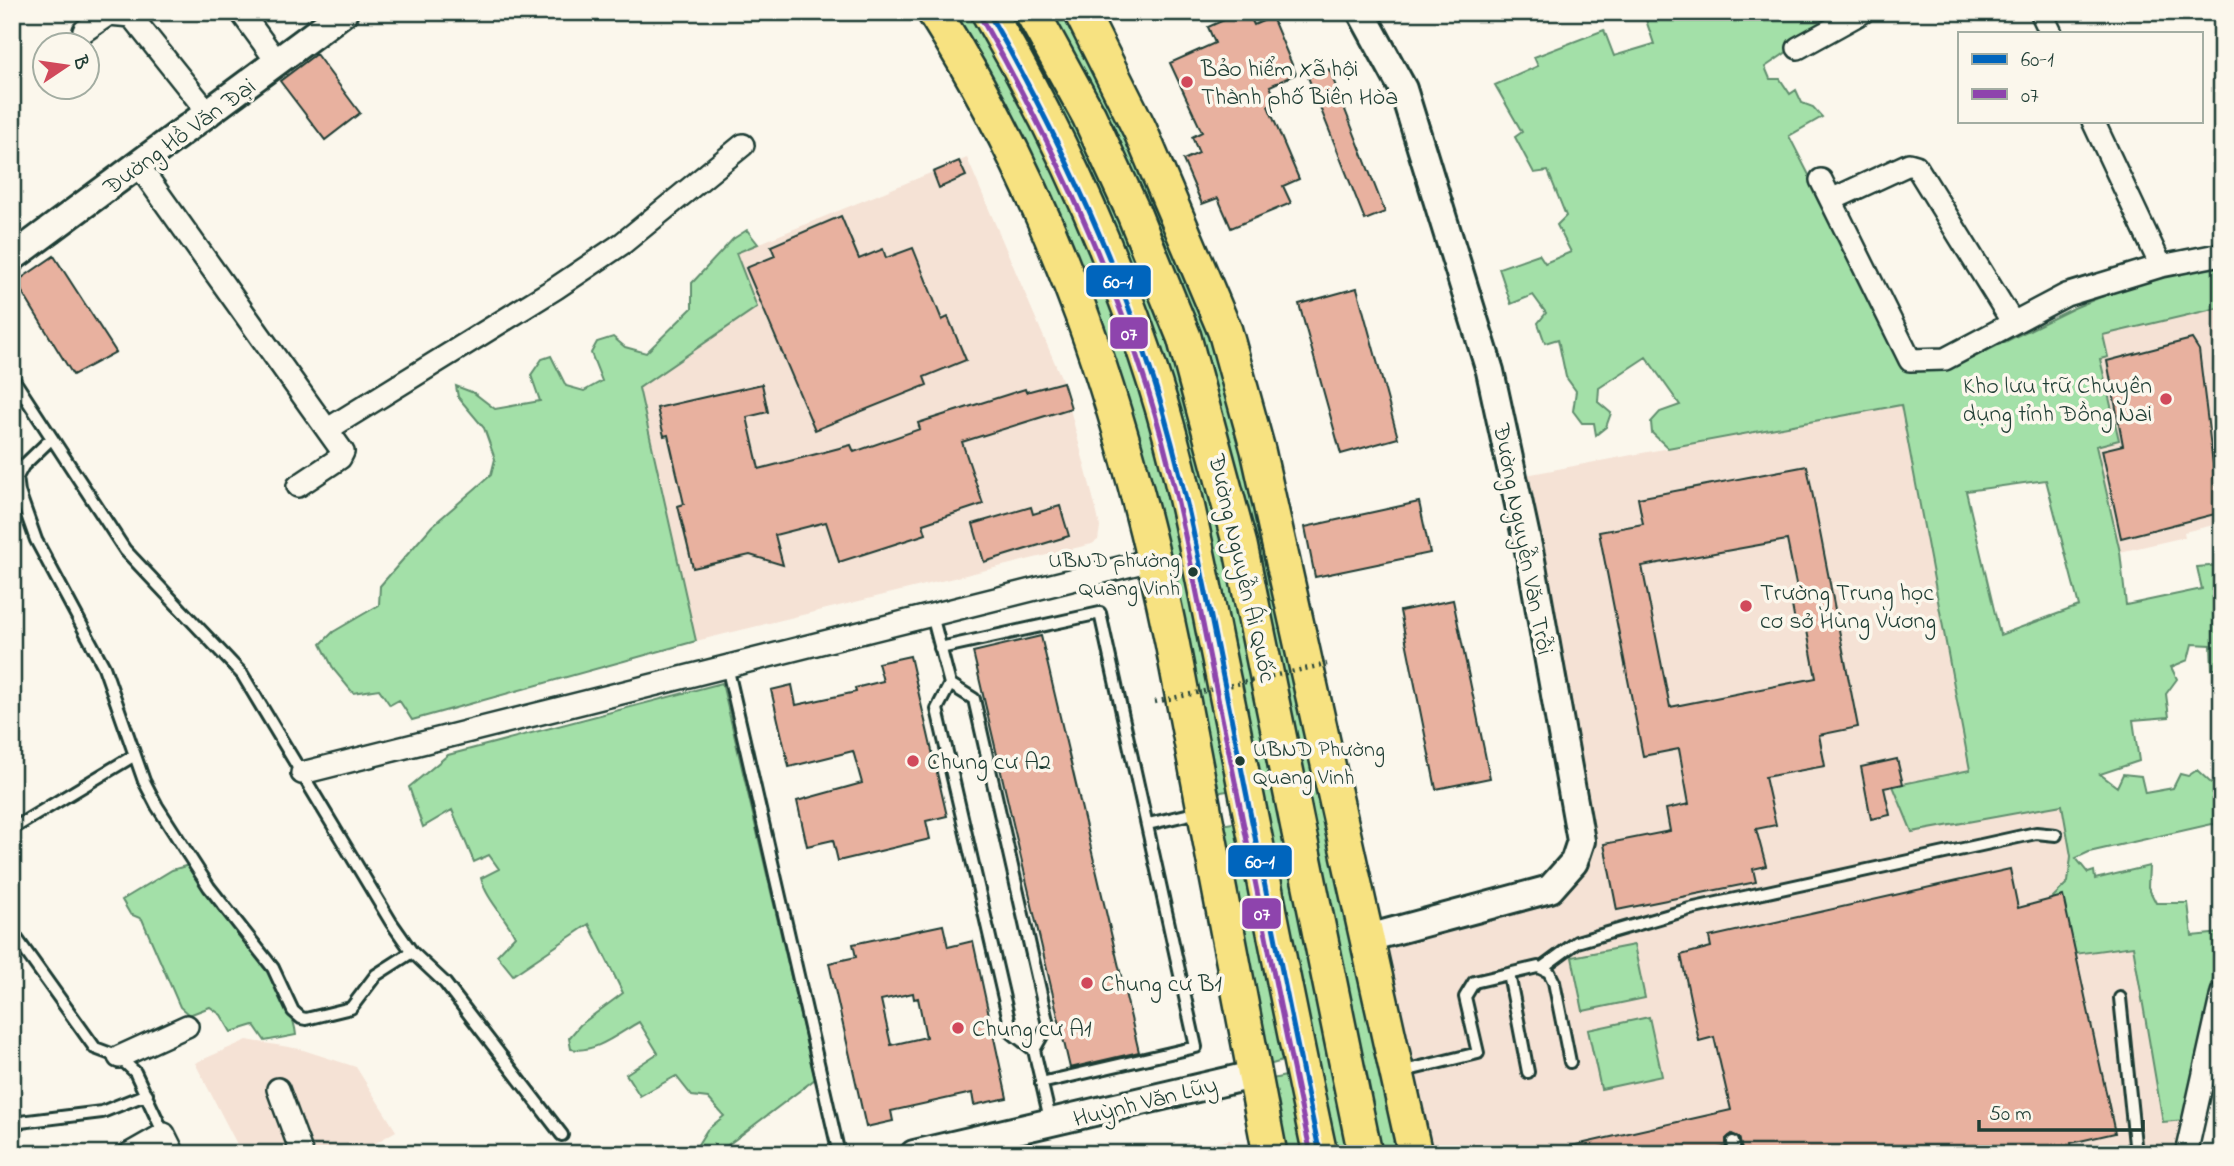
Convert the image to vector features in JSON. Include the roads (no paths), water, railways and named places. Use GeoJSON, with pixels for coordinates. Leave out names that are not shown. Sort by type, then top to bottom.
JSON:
{"type":"FeatureCollection","features":[{"type":"Feature","properties":{"kind":"main road"},"geometry":{"type":"LineString","coordinates":[[934,12],[1000,125],[1048,227],[1093,339],[1117,414],[1155,559],[1270,1154]]}},
{"type":"Feature","properties":{"kind":"main road","name":"Đường Nguyễn Ái Quốc"},"geometry":{"type":"LineString","coordinates":[[988,12],[1075,174],[1129,307],[1155,384],[1182,478],[1320,1154]]}},
{"type":"Feature","properties":{"kind":"main road","name":"Đường Nguyễn Ái Quốc"},"geometry":{"type":"LineString","coordinates":[[1032,12],[1089,116],[1134,214],[1184,337],[1243,557],[1365,1154]]}},
{"type":"Feature","properties":{"kind":"main road","name":"Đường Nguyễn Ái Quốc"},"geometry":{"type":"LineString","coordinates":[[1081,12],[1140,130],[1225,331],[1258,450],[1415,1154]]}},
{"type":"Feature","properties":{"kind":"main road"},"geometry":{"type":"LineString","coordinates":[[1205,811],[1248,802]]}},
{"type":"Feature","properties":{"kind":"main road"},"geometry":{"type":"LineString","coordinates":[[1253,1075],[1301,1065]]}},
{"type":"Feature","properties":{"kind":"street"},"geometry":{"type":"LineString","coordinates":[[241,12],[278,63]]}},
{"type":"Feature","properties":{"kind":"street","name":"Đường Hồ Văn Đại"},"geometry":{"type":"LineString","coordinates":[[12,258],[210,115],[344,12]]}},
{"type":"Feature","properties":{"kind":"street","name":"Đường Nguyễn Văn Trỗi"},"geometry":{"type":"LineString","coordinates":[[1361,12],[1403,89],[1490,371],[1531,559],[1581,841],[1574,862],[1550,890],[1368,937]]}},
{"type":"Feature","properties":{"kind":"street"},"geometry":{"type":"LineString","coordinates":[[1798,48],[1863,12]]}},
{"type":"Feature","properties":{"kind":"street"},"geometry":{"type":"LineString","coordinates":[[2041,12],[2051,32]]}},
{"type":"Feature","properties":{"kind":"street"},"geometry":{"type":"LineString","coordinates":[[84,31],[109,15],[123,14],[136,19],[210,115]]}},
{"type":"Feature","properties":{"kind":"street"},"geometry":{"type":"LineString","coordinates":[[2093,122],[2161,266]]}},
{"type":"Feature","properties":{"kind":"street"},"geometry":{"type":"LineString","coordinates":[[328,429],[556,289],[624,243],[743,145]]}},
{"type":"Feature","properties":{"kind":"street"},"geometry":{"type":"LineString","coordinates":[[1831,200],[1909,164],[1916,166],[2013,323]]}},
{"type":"Feature","properties":{"kind":"street"},"geometry":{"type":"LineString","coordinates":[[139,166],[328,429],[343,455],[298,486]]}},
{"type":"Feature","properties":{"kind":"street"},"geometry":{"type":"LineString","coordinates":[[1821,180],[1910,360],[1945,359],[2066,295],[2161,266],[2222,254]]}},
{"type":"Feature","properties":{"kind":"street"},"geometry":{"type":"LineString","coordinates":[[302,774],[1155,559]]}},
{"type":"Feature","properties":{"kind":"street"},"geometry":{"type":"LineString","coordinates":[[2186,1154],[2222,993]]}},
{"type":"Feature","properties":{"kind":"street"},"geometry":{"type":"LineString","coordinates":[[119,1058],[187,1026]]}},
{"type":"Feature","properties":{"kind":"street","name":"Huỳnh Văn Lũy"},"geometry":{"type":"LineString","coordinates":[[914,1154],[1253,1075]]}},
{"type":"Feature","properties":{"kind":"street"},"geometry":{"type":"LineString","coordinates":[[278,1089],[302,1154]]}},
{"type":"Feature","properties":{"kind":"street"},"geometry":{"type":"LineString","coordinates":[[130,1154],[164,1134],[174,1154]]}},
{"type":"Feature","properties":{"kind":"lane"},"geometry":{"type":"LineString","coordinates":[[12,377],[125,550],[242,674],[391,922],[412,951],[444,983],[562,1135]]}},
{"type":"Feature","properties":{"kind":"lane"},"geometry":{"type":"LineString","coordinates":[[51,439],[23,466],[17,477],[19,492],[36,540],[104,667],[135,755],[157,806],[209,887],[273,968],[296,1015],[306,1019],[351,1008],[376,975],[412,951]]}},
{"type":"Feature","properties":{"kind":"lane"},"geometry":{"type":"LineString","coordinates":[[940,648],[1100,613],[1196,1047],[1041,1083]]}},
{"type":"Feature","properties":{"kind":"lane"},"geometry":{"type":"LineString","coordinates":[[932,615],[950,684],[974,699],[1048,1025],[1034,1051]]}},
{"type":"Feature","properties":{"kind":"lane"},"geometry":{"type":"LineString","coordinates":[[727,666],[839,1154]]}},
{"type":"Feature","properties":{"kind":"lane"},"geometry":{"type":"LineString","coordinates":[[950,684],[937,709],[965,831],[1012,1034],[1034,1051],[1051,1124]]}},
{"type":"Feature","properties":{"kind":"lane"},"geometry":{"type":"LineString","coordinates":[[12,829],[135,755]]}},
{"type":"Feature","properties":{"kind":"lane"},"geometry":{"type":"LineString","coordinates":[[1148,824],[1205,811]]}},
{"type":"Feature","properties":{"kind":"lane"},"geometry":{"type":"LineString","coordinates":[[1397,1072],[1478,1053],[1465,997],[1474,982],[1543,967],[1577,942],[1690,909],[2036,833],[2056,835]]}},
{"type":"Feature","properties":{"kind":"lane"},"geometry":{"type":"LineString","coordinates":[[12,932],[87,1039],[101,1052],[119,1058],[135,1072],[164,1134]]}},
{"type":"Feature","properties":{"kind":"lane"},"geometry":{"type":"LineString","coordinates":[[1543,967],[1554,982],[1570,1062]]}},
{"type":"Feature","properties":{"kind":"lane"},"geometry":{"type":"LineString","coordinates":[[1509,974],[1528,1072]]}},
{"type":"Feature","properties":{"kind":"lane"},"geometry":{"type":"LineString","coordinates":[[2120,998],[2136,1154]]}},
{"type":"Feature","properties":{"kind":"lane"},"geometry":{"type":"LineString","coordinates":[[12,1123],[102,1112],[147,1094]]}},
{"type":"Feature","properties":{"kind":"lane"},"geometry":{"type":"LineString","coordinates":[[1732,1142],[1735,1154]]}},
{"type":"Feature","properties":{"kind":"place","name":"Bảo hiểm Xã hội Thành phố Biên Hòa"},"geometry":{"type":"Point","coordinates":[1187,82]}},
{"type":"Feature","properties":{"kind":"place","name":"Kho lưu trữ Chuyên dụng tỉnh Đồng Nai"},"geometry":{"type":"Point","coordinates":[2166,399]}},
{"type":"Feature","properties":{"kind":"place","name":"UBND phường Quang Vinh"},"geometry":{"type":"Point","coordinates":[1193,572]}},
{"type":"Feature","properties":{"kind":"place","name":"Trường Trung học cơ sở Hùng Vương"},"geometry":{"type":"Point","coordinates":[1746,606]}},
{"type":"Feature","properties":{"kind":"place","name":"Chung cư A2"},"geometry":{"type":"Point","coordinates":[913,761]}},
{"type":"Feature","properties":{"kind":"place","name":"UBND Phường Quang Vinh"},"geometry":{"type":"Point","coordinates":[1240,761]}},
{"type":"Feature","properties":{"kind":"place","name":"Chung cư B1"},"geometry":{"type":"Point","coordinates":[1087,983]}},
{"type":"Feature","properties":{"kind":"place","name":"Chung cư A1"},"geometry":{"type":"Point","coordinates":[958,1028]}}]}
